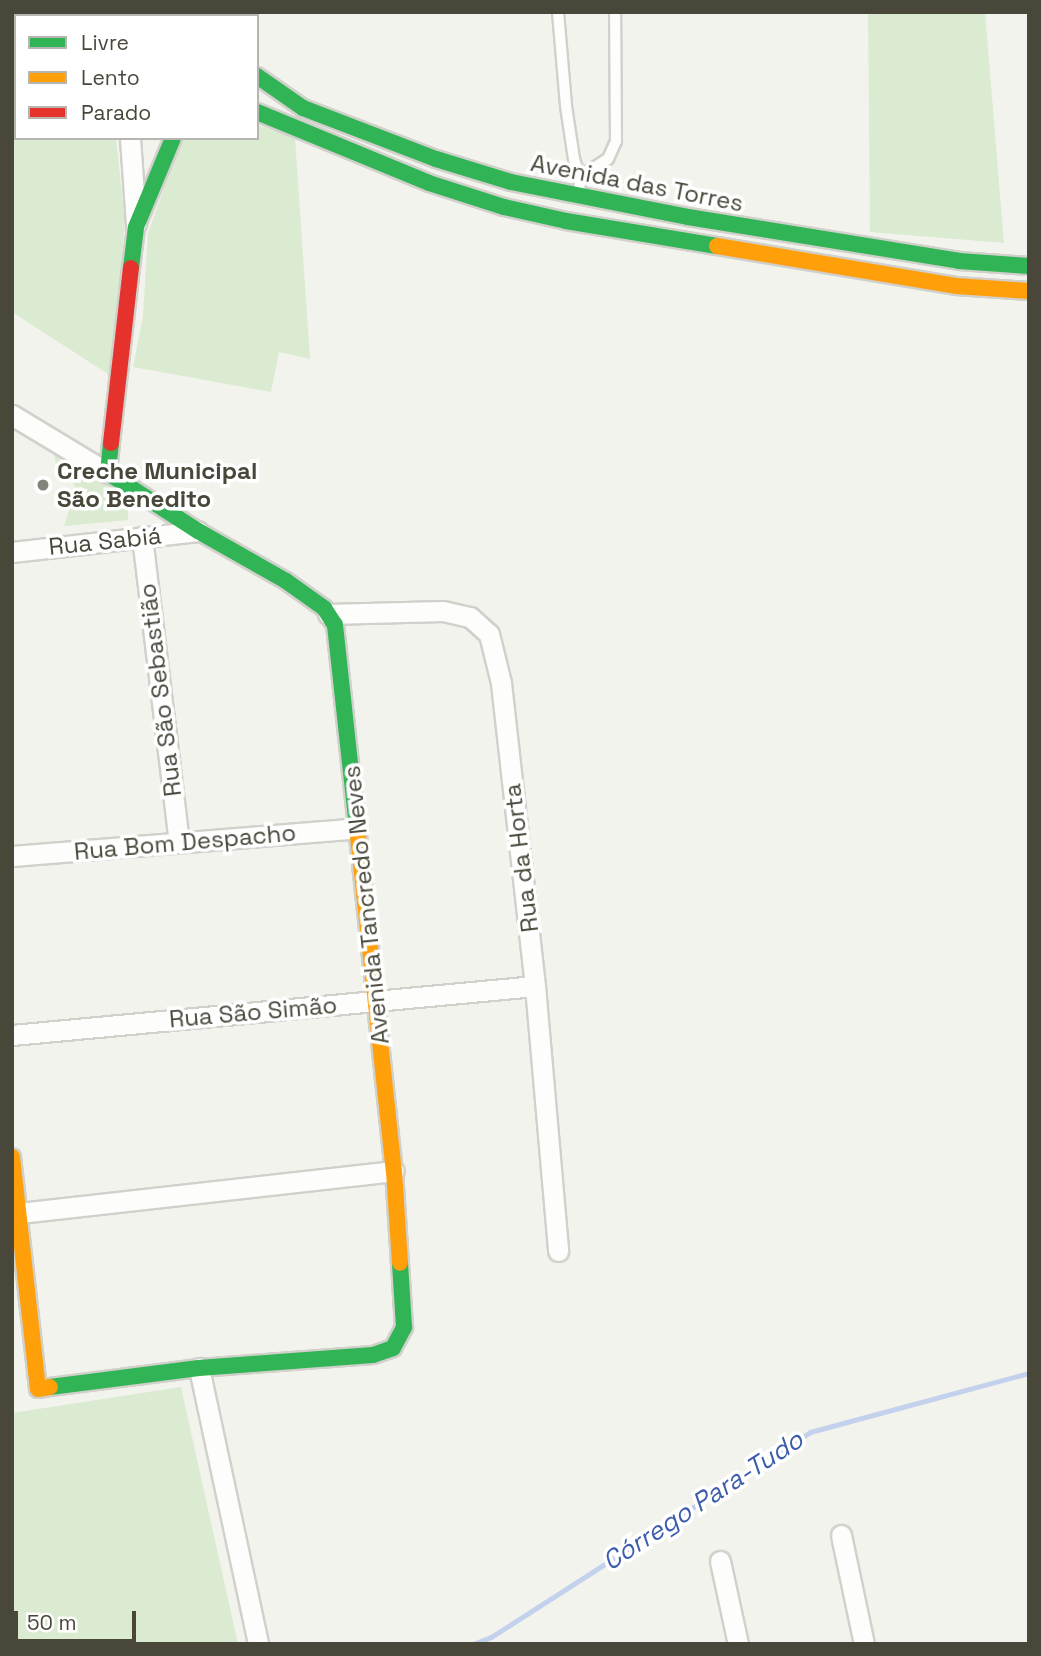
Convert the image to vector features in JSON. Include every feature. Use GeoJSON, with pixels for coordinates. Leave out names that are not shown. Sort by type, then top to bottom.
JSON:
{"type":"FeatureCollection","features":[{"type":"Feature","properties":{"kind":"street","name":"Avenida das Torres"},"geometry":{"type":"LineString","coordinates":[[259,77],[303,108],[436,159],[511,182],[578,198],[959,261],[1029,266]]}},
{"type":"Feature","properties":{"kind":"street","name":"Avenida das Torres"},"geometry":{"type":"LineString","coordinates":[[259,113],[429,183],[553,218],[956,286],[1029,291]]}},
{"type":"Feature","properties":{"kind":"street"},"geometry":{"type":"LineString","coordinates":[[108,473],[136,227],[130,140]]}},
{"type":"Feature","properties":{"kind":"street"},"geometry":{"type":"LineString","coordinates":[[136,227],[172,140]]}},
{"type":"Feature","properties":{"kind":"street"},"geometry":{"type":"LineString","coordinates":[[12,415],[198,531],[286,581],[324,608],[328,614]]}},
{"type":"Feature","properties":{"kind":"street","name":"Rua Sabiá"},"geometry":{"type":"LineString","coordinates":[[12,552],[198,531]]}},
{"type":"Feature","properties":{"kind":"street","name":"Rua São Sebastião"},"geometry":{"type":"LineString","coordinates":[[142,537],[179,842]]}},
{"type":"Feature","properties":{"kind":"street","name":"Rua da Horta"},"geometry":{"type":"LineString","coordinates":[[328,614],[443,611],[470,617],[489,634],[500,683],[536,986],[558,1251]]}},
{"type":"Feature","properties":{"kind":"street","name":"Avenida Tancredo Neves"},"geometry":{"type":"LineString","coordinates":[[20,1213],[38,1389],[199,1368],[373,1355],[393,1348],[404,1327],[394,1171],[340,656],[335,625],[328,614]]}},
{"type":"Feature","properties":{"kind":"street","name":"Rua Bom Despacho"},"geometry":{"type":"LineString","coordinates":[[12,856],[358,828]]}},
{"type":"Feature","properties":{"kind":"street","name":"Rua São Simão"},"geometry":{"type":"LineString","coordinates":[[12,1035],[536,986]]}},
{"type":"Feature","properties":{"kind":"street"},"geometry":{"type":"LineString","coordinates":[[12,1157],[20,1213],[394,1171]]}},
{"type":"Feature","properties":{"kind":"street"},"geometry":{"type":"LineString","coordinates":[[199,1368],[258,1644]]}},
{"type":"Feature","properties":{"kind":"street"},"geometry":{"type":"LineString","coordinates":[[841,1535],[864,1644]]}},
{"type":"Feature","properties":{"kind":"street"},"geometry":{"type":"LineString","coordinates":[[720,1561],[738,1644]]}},
{"type":"Feature","properties":{"kind":"lane"},"geometry":{"type":"LineString","coordinates":[[558,12],[566,106],[574,159],[580,177],[578,198]]}},
{"type":"Feature","properties":{"kind":"lane"},"geometry":{"type":"LineString","coordinates":[[580,177],[608,159],[616,141],[615,12]]}},
{"type":"Feature","properties":{"kind":"green space"},"geometry":{"type":"Polygon","coordinates":[[[868,12],[985,12],[1004,243],[870,232],[868,12]]]}},
{"type":"Feature","properties":{"kind":"green space"},"geometry":{"type":"Polygon","coordinates":[[[12,43],[14,140],[116,140],[125,223],[111,376],[12,312],[12,43]]]}},
{"type":"Feature","properties":{"kind":"green space"},"geometry":{"type":"Polygon","coordinates":[[[259,126],[295,137],[310,359],[279,352],[271,392],[133,367],[143,316],[148,233],[181,140],[259,140],[259,126]]]}},
{"type":"Feature","properties":{"kind":"green space"},"geometry":{"type":"Polygon","coordinates":[[[54,454],[115,488],[128,507],[128,520],[64,526],[76,489],[72,481],[59,480],[54,454]]]}},
{"type":"Feature","properties":{"kind":"green space"},"geometry":{"type":"Polygon","coordinates":[[[181,1387],[238,1644],[12,1644],[12,1413],[181,1387]]]}},
{"type":"Feature","properties":{"kind":"waterway","name":"Córrego Para-Tudo"},"geometry":{"type":"LineString","coordinates":[[473,1644],[491,1637],[810,1432],[1029,1373]]}},
{"type":"Feature","properties":{"kind":"traffic: fast"},"geometry":{"type":"LineString","coordinates":[[259,77],[303,108],[436,159],[511,182],[688,217],[959,261],[1029,266]]}},
{"type":"Feature","properties":{"kind":"traffic: fast"},"geometry":{"type":"LineString","coordinates":[[259,113],[429,183],[504,207],[566,221],[717,246]]}},
{"type":"Feature","properties":{"kind":"traffic: fast"},"geometry":{"type":"LineString","coordinates":[[131,268],[136,227],[172,140]]}},
{"type":"Feature","properties":{"kind":"traffic: fast"},"geometry":{"type":"LineString","coordinates":[[111,443],[108,473],[198,531],[286,581],[324,608],[335,625],[358,836]]}},
{"type":"Feature","properties":{"kind":"traffic: fast"},"geometry":{"type":"LineString","coordinates":[[50,1387],[199,1368],[373,1355],[393,1348],[404,1327],[400,1263]]}},
{"type":"Feature","properties":{"kind":"traffic: slow"},"geometry":{"type":"LineString","coordinates":[[717,246],[956,286],[1029,291]]}},
{"type":"Feature","properties":{"kind":"traffic: slow"},"geometry":{"type":"LineString","coordinates":[[358,836],[394,1171],[400,1263]]}},
{"type":"Feature","properties":{"kind":"traffic: slow"},"geometry":{"type":"LineString","coordinates":[[12,1157],[38,1389],[50,1387]]}},
{"type":"Feature","properties":{"kind":"traffic: jam"},"geometry":{"type":"LineString","coordinates":[[111,443],[131,268]]}},
{"type":"Feature","properties":{"kind":"place","name":"Creche Municipal São Benedito"},"geometry":{"type":"Point","coordinates":[43,485]}}]}
